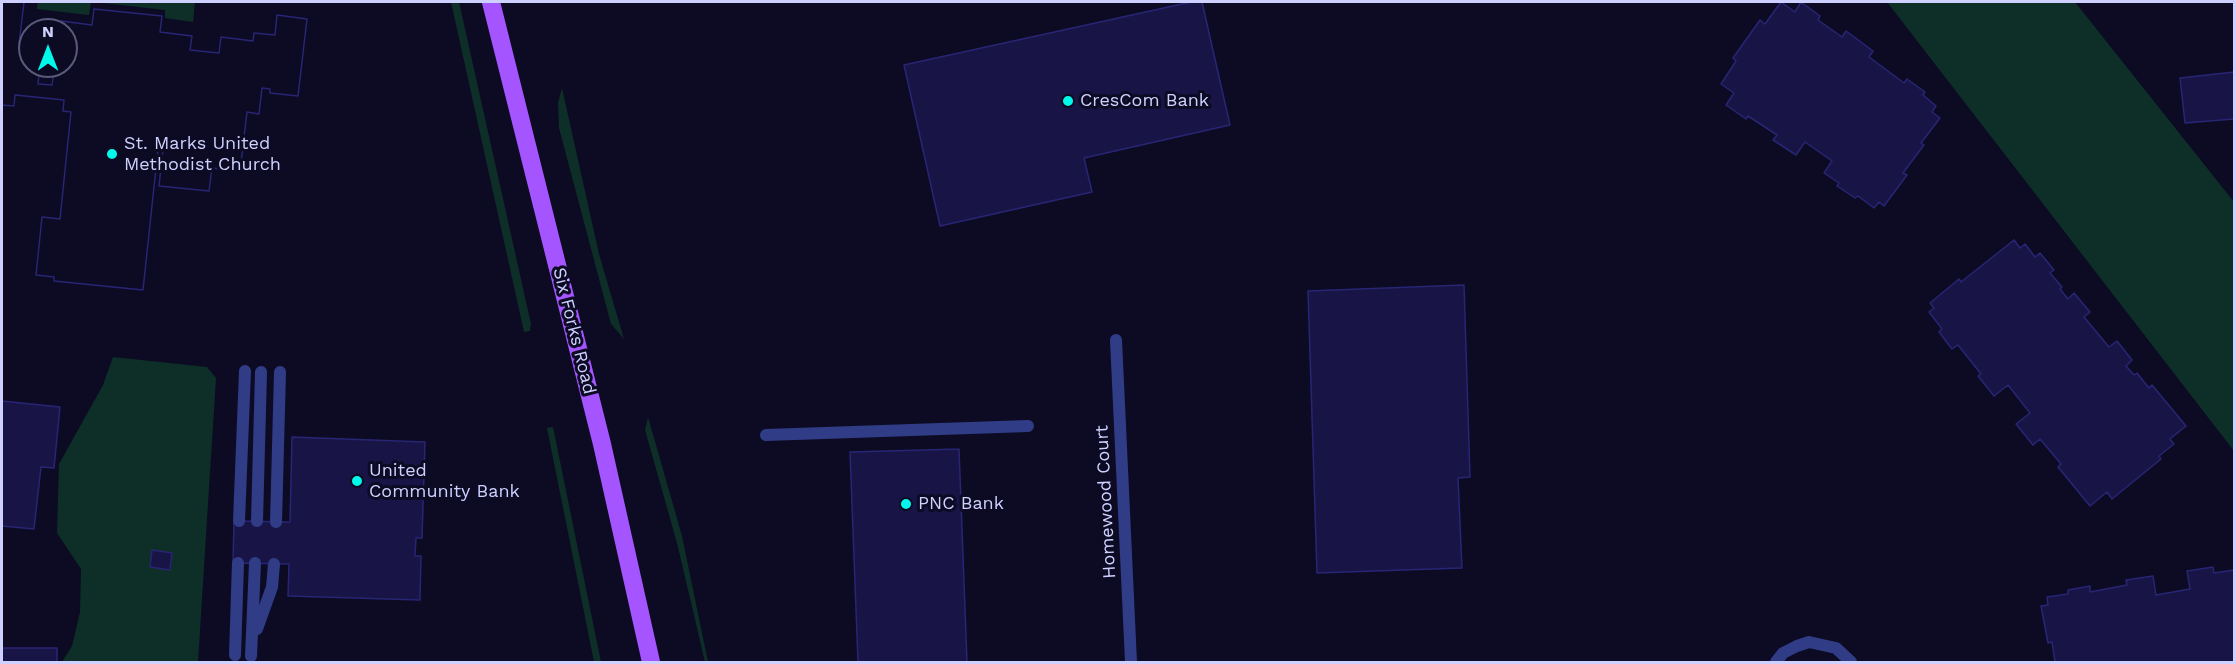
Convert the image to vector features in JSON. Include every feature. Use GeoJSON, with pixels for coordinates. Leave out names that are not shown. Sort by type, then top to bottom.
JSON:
{"type":"FeatureCollection","features":[{"type":"Feature","properties":{"kind":"main road","name":"Six Forks Road"},"geometry":{"type":"LineString","coordinates":[[491,2],[602,444],[651,663]]}},
{"type":"Feature","properties":{"kind":"street","name":"Homewood Court"},"geometry":{"type":"LineString","coordinates":[[1116,340],[1131,663]]}},
{"type":"Feature","properties":{"kind":"street"},"geometry":{"type":"LineString","coordinates":[[239,521],[245,371]]}},
{"type":"Feature","properties":{"kind":"street"},"geometry":{"type":"LineString","coordinates":[[257,521],[261,372]]}},
{"type":"Feature","properties":{"kind":"street"},"geometry":{"type":"LineString","coordinates":[[276,522],[280,372]]}},
{"type":"Feature","properties":{"kind":"street"},"geometry":{"type":"LineString","coordinates":[[766,435],[1028,426]]}},
{"type":"Feature","properties":{"kind":"street"},"geometry":{"type":"LineString","coordinates":[[235,655],[238,563]]}},
{"type":"Feature","properties":{"kind":"street"},"geometry":{"type":"LineString","coordinates":[[251,656],[255,563]]}},
{"type":"Feature","properties":{"kind":"street"},"geometry":{"type":"LineString","coordinates":[[253,639],[272,587],[274,564]]}},
{"type":"Feature","properties":{"kind":"street"},"geometry":{"type":"LineString","coordinates":[[1776,663],[1783,654],[1809,642],[1836,648],[1851,663]]}},
{"type":"Feature","properties":{"kind":"green space"},"geometry":{"type":"Polygon","coordinates":[[[38,2],[91,2],[89,15],[37,9],[38,2]]]}},
{"type":"Feature","properties":{"kind":"green space"},"geometry":{"type":"Polygon","coordinates":[[[94,2],[195,2],[193,22],[165,18],[165,10],[94,2]]]}},
{"type":"Feature","properties":{"kind":"green space"},"geometry":{"type":"Polygon","coordinates":[[[451,2],[459,2],[531,324],[530,331],[524,332],[451,2]]]}},
{"type":"Feature","properties":{"kind":"green space"},"geometry":{"type":"Polygon","coordinates":[[[1887,2],[2075,2],[2234,202],[2234,451],[1887,2]]]}},
{"type":"Feature","properties":{"kind":"green space"},"geometry":{"type":"Polygon","coordinates":[[[562,88],[599,254],[624,339],[611,324],[559,128],[558,103],[562,88]]]}},
{"type":"Feature","properties":{"kind":"green space"},"geometry":{"type":"Polygon","coordinates":[[[113,357],[207,367],[216,378],[198,662],[62,662],[72,646],[80,612],[81,569],[57,533],[59,464],[103,385],[113,357]]]}},
{"type":"Feature","properties":{"kind":"green space"},"geometry":{"type":"Polygon","coordinates":[[[648,417],[682,536],[708,662],[705,662],[677,543],[645,430],[648,417]]]}},
{"type":"Feature","properties":{"kind":"green space"},"geometry":{"type":"Polygon","coordinates":[[[553,427],[601,662],[594,662],[547,428],[553,427]]]}},
{"type":"Feature","properties":{"kind":"building","name":"St. Marks United Methodist Church"},"geometry":{"type":"Polygon","coordinates":[[[2,2],[24,2],[22,18],[18,18],[18,78],[39,78],[38,84],[52,85],[53,78],[78,78],[78,23],[92,25],[94,9],[162,16],[160,32],[192,36],[190,50],[219,53],[221,37],[253,41],[254,33],[275,35],[277,15],[307,19],[298,96],[270,93],[270,89],[262,88],[259,114],[247,112],[240,171],[212,168],[209,191],[159,186],[164,140],[159,140],[143,290],[54,281],[54,277],[36,275],[42,217],[60,219],[71,112],[63,111],[64,100],[15,95],[14,106],[2,105],[2,2]]]}},
{"type":"Feature","properties":{"kind":"building","name":"St. Marks United Methodist Church"},"geometry":{"type":"Polygon","coordinates":[[[2,2],[24,2],[22,18],[18,18],[18,78],[39,78],[38,84],[52,85],[53,78],[78,78],[78,23],[92,25],[94,9],[162,16],[160,32],[192,36],[190,50],[219,53],[221,37],[253,41],[254,33],[275,35],[277,15],[307,19],[298,96],[270,93],[270,89],[262,88],[259,114],[247,112],[240,171],[212,168],[209,191],[159,186],[164,140],[159,140],[143,290],[54,281],[54,277],[36,275],[42,217],[60,219],[71,112],[63,111],[64,100],[15,95],[14,106],[2,105],[2,2]]]}},
{"type":"Feature","properties":{"kind":"building","name":"CresCom Bank"},"geometry":{"type":"Polygon","coordinates":[[[1191,2],[1202,2],[1230,125],[1084,158],[1092,192],[940,226],[904,65],[1191,2]]]}},
{"type":"Feature","properties":{"kind":"building"},"geometry":{"type":"Polygon","coordinates":[[[1781,2],[1795,12],[1801,2],[1820,16],[1818,20],[1842,37],[1846,31],[1873,51],[1869,57],[1904,83],[1907,79],[1925,92],[1923,95],[1936,106],[1932,112],[1940,118],[1921,143],[1924,145],[1903,173],[1907,175],[1884,206],[1879,202],[1874,208],[1858,196],[1855,198],[1837,186],[1839,183],[1824,173],[1832,161],[1805,142],[1796,155],[1773,140],[1777,135],[1748,116],[1746,119],[1726,105],[1734,93],[1721,84],[1736,61],[1733,58],[1760,20],[1765,24],[1781,2]]]}},
{"type":"Feature","properties":{"kind":"building"},"geometry":{"type":"Polygon","coordinates":[[[2234,72],[2234,119],[2185,123],[2180,78],[2234,72]]]}},
{"type":"Feature","properties":{"kind":"building"},"geometry":{"type":"Polygon","coordinates":[[[2014,240],[2020,248],[2025,244],[2035,257],[2040,253],[2054,270],[2050,273],[2062,287],[2060,289],[2068,299],[2074,293],[2090,312],[2084,317],[2109,347],[2117,341],[2132,360],[2126,366],[2134,375],[2137,373],[2149,388],[2152,385],[2186,426],[2170,439],[2174,444],[2159,456],[2161,459],[2112,499],[2107,492],[2090,506],[2058,467],[2061,464],[2040,439],[2033,445],[2016,424],[2030,413],[2008,385],[1994,396],[1978,376],[1981,374],[1958,345],[1952,349],[1939,332],[1942,329],[1929,312],[1934,308],[1930,303],[1959,279],[1961,282],[2014,240]]]}},
{"type":"Feature","properties":{"kind":"building"},"geometry":{"type":"Polygon","coordinates":[[[1464,285],[1470,477],[1458,478],[1462,568],[1317,573],[1308,291],[1464,285]]]}},
{"type":"Feature","properties":{"kind":"building"},"geometry":{"type":"Polygon","coordinates":[[[2,401],[60,407],[54,468],[41,467],[34,529],[2,526],[2,401]]]}},
{"type":"Feature","properties":{"kind":"building","name":"United Community Bank"},"geometry":{"type":"Polygon","coordinates":[[[292,437],[425,442],[422,538],[416,538],[415,556],[421,556],[420,600],[288,596],[289,564],[233,563],[234,521],[290,522],[292,437]]]}},
{"type":"Feature","properties":{"kind":"building","name":"PNC Bank"},"geometry":{"type":"Polygon","coordinates":[[[959,449],[967,662],[858,662],[850,452],[959,449]]]}},
{"type":"Feature","properties":{"kind":"building"},"geometry":{"type":"Polygon","coordinates":[[[152,550],[172,553],[170,570],[150,567],[152,550]]]}},
{"type":"Feature","properties":{"kind":"building"},"geometry":{"type":"Polygon","coordinates":[[[2213,567],[2214,573],[2234,570],[2234,662],[2055,662],[2052,642],[2048,643],[2041,606],[2048,605],[2047,597],[2068,594],[2068,590],[2090,586],[2090,592],[2127,585],[2126,580],[2153,576],[2156,595],[2190,589],[2187,571],[2213,567]]]}},
{"type":"Feature","properties":{"kind":"building"},"geometry":{"type":"Polygon","coordinates":[[[2,648],[57,648],[57,662],[2,662],[2,648]]]}},
{"type":"Feature","properties":{"kind":"place","name":"CresCom Bank"},"geometry":{"type":"Point","coordinates":[1068,101]}},
{"type":"Feature","properties":{"kind":"place","name":"St. Marks United Methodist Church"},"geometry":{"type":"Point","coordinates":[112,154]}},
{"type":"Feature","properties":{"kind":"place","name":"United Community Bank"},"geometry":{"type":"Point","coordinates":[357,481]}},
{"type":"Feature","properties":{"kind":"place","name":"PNC Bank"},"geometry":{"type":"Point","coordinates":[906,504]}}]}
